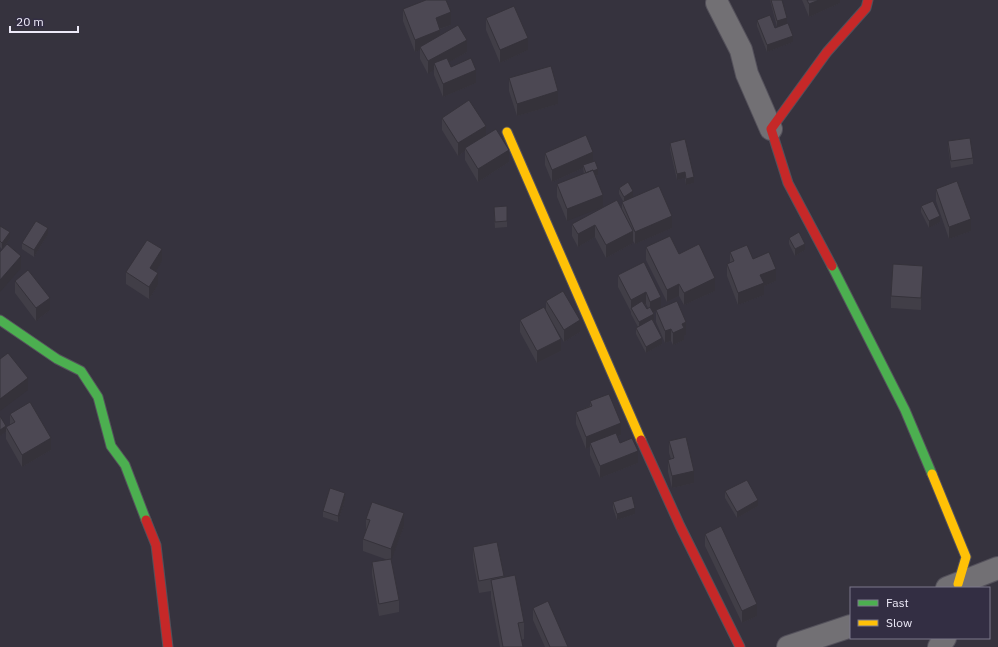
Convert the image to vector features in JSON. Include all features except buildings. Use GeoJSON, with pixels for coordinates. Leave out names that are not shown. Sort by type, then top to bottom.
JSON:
{"type":"FeatureCollection","features":[{"type":"Feature","properties":{"kind":"street"},"geometry":{"type":"LineString","coordinates":[[771,129],[827,52],[866,8],[868,0]]}},
{"type":"Feature","properties":{"kind":"street"},"geometry":{"type":"LineString","coordinates":[[717,3],[741,50],[747,74],[771,129],[788,183],[850,300],[905,410],[966,557],[953,586]]}},
{"type":"Feature","properties":{"kind":"street"},"geometry":{"type":"LineString","coordinates":[[508,132],[635,428],[680,526],[740,647]]}},
{"type":"Feature","properties":{"kind":"street"},"geometry":{"type":"LineString","coordinates":[[0,320],[57,359],[81,371],[98,397],[111,446],[125,466],[156,545],[168,647]]}},
{"type":"Feature","properties":{"kind":"street"},"geometry":{"type":"LineString","coordinates":[[953,586],[998,568]]}},
{"type":"Feature","properties":{"kind":"street"},"geometry":{"type":"LineString","coordinates":[[984,587],[998,568]]}},
{"type":"Feature","properties":{"kind":"street"},"geometry":{"type":"LineString","coordinates":[[788,647],[850,626]]}},
{"type":"Feature","properties":{"kind":"traffic: fast"},"geometry":{"type":"LineString","coordinates":[[832,266],[905,410],[932,474]]}},
{"type":"Feature","properties":{"kind":"traffic: fast"},"geometry":{"type":"LineString","coordinates":[[0,320],[57,359],[81,371],[98,397],[111,446],[125,465],[146,520]]}},
{"type":"Feature","properties":{"kind":"traffic: slow"},"geometry":{"type":"LineString","coordinates":[[507,132],[641,440]]}},
{"type":"Feature","properties":{"kind":"traffic: slow"},"geometry":{"type":"LineString","coordinates":[[932,474],[966,557],[958,584]]}},
{"type":"Feature","properties":{"kind":"traffic: jam"},"geometry":{"type":"LineString","coordinates":[[832,266],[788,183],[771,129],[827,52],[866,8],[868,0]]}},
{"type":"Feature","properties":{"kind":"traffic: jam"},"geometry":{"type":"LineString","coordinates":[[641,440],[680,526],[740,647]]}},
{"type":"Feature","properties":{"kind":"traffic: jam"},"geometry":{"type":"LineString","coordinates":[[146,520],[156,545],[168,647]]}}]}
